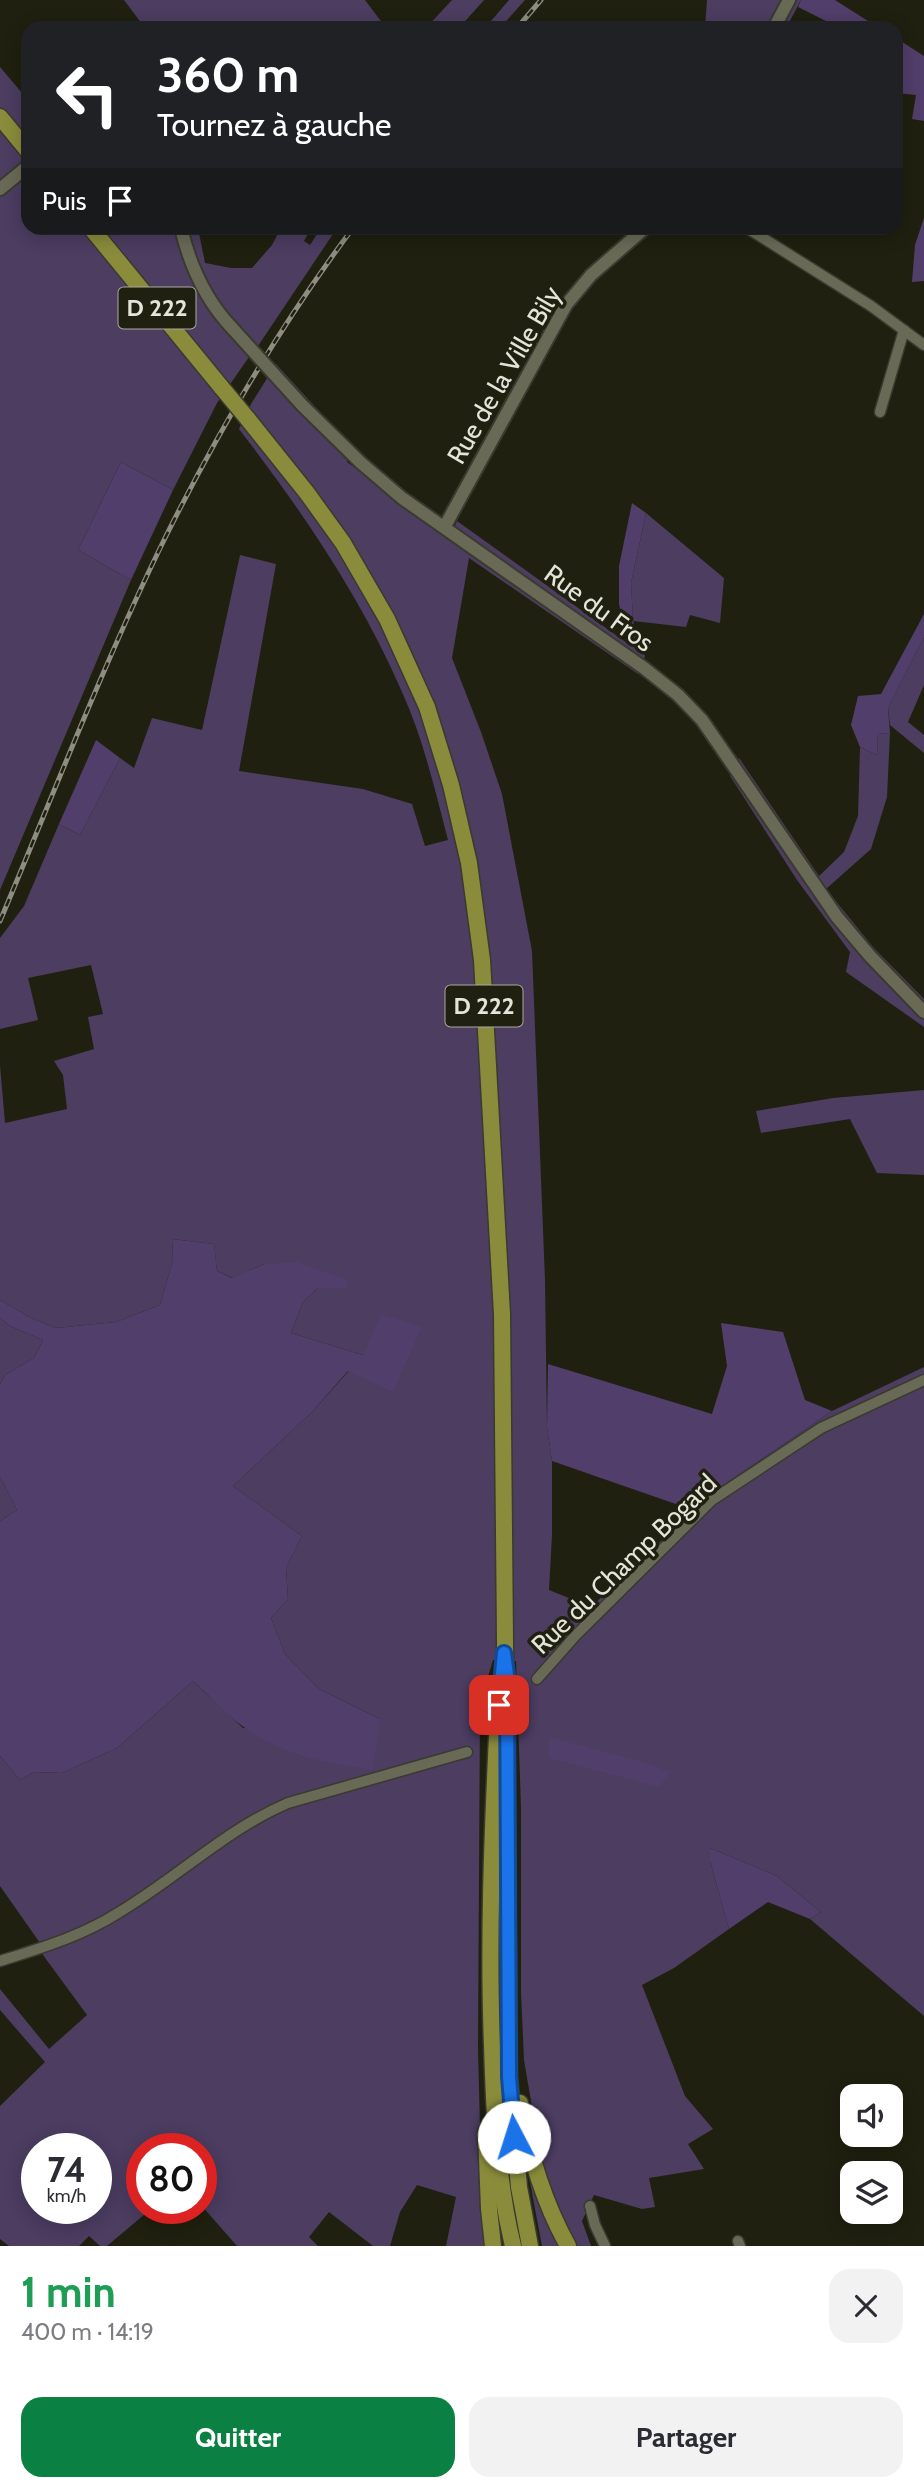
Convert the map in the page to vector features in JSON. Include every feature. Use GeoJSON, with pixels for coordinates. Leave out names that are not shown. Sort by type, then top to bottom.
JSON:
{"type":"FeatureCollection","features":[{"type":"Feature","properties":{"kind":"highway"},"geometry":{"type":"LineString","coordinates":[[0,117],[21,142]]}},
{"type":"Feature","properties":{"kind":"highway","name":"D 222"},"geometry":{"type":"LineString","coordinates":[[97,235],[247,418],[343,543],[387,619],[427,707],[451,785],[469,863],[482,960],[502,1314],[504,1653],[499,1694],[490,1889],[491,2018],[494,2117],[502,2190],[513,2246]]}},
{"type":"Feature","properties":{"kind":"highway","name":"D 222"},"geometry":{"type":"LineString","coordinates":[[504,1653],[507,1675],[511,2113],[519,2187],[530,2246]]}},
{"type":"Feature","properties":{"kind":"highway"},"geometry":{"type":"LineString","coordinates":[[509,1956],[519,2098],[526,2140],[541,2188],[568,2246]]}},
{"type":"Feature","properties":{"kind":"highway"},"geometry":{"type":"LineString","coordinates":[[491,2018],[486,2036],[486,2106],[489,2209],[493,2246]]}},
{"type":"Feature","properties":{"kind":"street"},"geometry":{"type":"LineString","coordinates":[[778,21],[789,0]]}},
{"type":"Feature","properties":{"kind":"street"},"geometry":{"type":"LineString","coordinates":[[0,189],[21,172]]}},
{"type":"Feature","properties":{"kind":"street","name":"Rue du Fros"},"geometry":{"type":"LineString","coordinates":[[183,235],[201,286],[233,329],[302,405],[360,462],[402,498],[644,668],[678,695],[702,720],[837,917],[924,1012]]}},
{"type":"Feature","properties":{"kind":"street","name":"Rue de la Ville Bily"},"geometry":{"type":"LineString","coordinates":[[445,526],[566,305],[591,275],[637,235]]}},
{"type":"Feature","properties":{"kind":"street"},"geometry":{"type":"LineString","coordinates":[[758,235],[871,306],[924,345]]}},
{"type":"Feature","properties":{"kind":"street"},"geometry":{"type":"LineString","coordinates":[[880,412],[904,330]]}},
{"type":"Feature","properties":{"kind":"street","name":"Rue du Champ Bogard"},"geometry":{"type":"LineString","coordinates":[[537,1679],[576,1635],[712,1500],[821,1428],[924,1380]]}},
{"type":"Feature","properties":{"kind":"street"},"geometry":{"type":"LineString","coordinates":[[0,1961],[93,1928],[121,1912],[262,1814],[288,1803],[467,1752]]}},
{"type":"Feature","properties":{"kind":"street"},"geometry":{"type":"LineString","coordinates":[[590,2206],[605,2246]]}},
{"type":"Feature","properties":{"kind":"shaded area"},"geometry":{"type":"Polygon","coordinates":[[[124,0],[365,0],[381,21],[140,21],[124,0]]]}},
{"type":"Feature","properties":{"kind":"shaded area"},"geometry":{"type":"Polygon","coordinates":[[[452,0],[484,0],[465,21],[432,21],[452,0]]]}},
{"type":"Feature","properties":{"kind":"shaded area"},"geometry":{"type":"Polygon","coordinates":[[[509,0],[525,0],[506,21],[491,21],[509,0]]]}},
{"type":"Feature","properties":{"kind":"shaded area"},"geometry":{"type":"Polygon","coordinates":[[[707,0],[801,0],[790,21],[706,21],[707,0]]]}},
{"type":"Feature","properties":{"kind":"shaded area"},"geometry":{"type":"Polygon","coordinates":[[[801,0],[835,0],[868,21],[826,21],[798,7],[801,0]]]}},
{"type":"Feature","properties":{"kind":"shaded area"},"geometry":{"type":"Polygon","coordinates":[[[903,42],[924,56],[924,121],[912,119],[916,95],[903,94],[903,42]]]}},
{"type":"Feature","properties":{"kind":"shaded area"},"geometry":{"type":"Polygon","coordinates":[[[0,67],[21,92],[21,235],[199,235],[205,263],[231,268],[252,268],[277,235],[307,235],[304,241],[310,245],[316,235],[332,235],[258,346],[235,320],[229,334],[249,357],[217,403],[173,490],[121,462],[78,550],[131,580],[0,890],[0,67]]]}},
{"type":"Feature","properties":{"kind":"shaded area"},"geometry":{"type":"Polygon","coordinates":[[[924,218],[924,281],[912,282],[915,245],[924,218]]]}},
{"type":"Feature","properties":{"kind":"shaded area"},"geometry":{"type":"Polygon","coordinates":[[[276,364],[349,444],[347,462],[450,538],[457,521],[645,656],[638,674],[469,558],[452,658],[502,794],[532,951],[545,1280],[547,1427],[552,1461],[549,1590],[591,1607],[713,1492],[832,1411],[924,1367],[924,2016],[810,1919],[821,1912],[777,1876],[710,1848],[710,1861],[729,1929],[674,1968],[642,1985],[685,2096],[713,2129],[688,2144],[704,2169],[649,2178],[655,2207],[642,2209],[594,2195],[582,2221],[591,2246],[542,2246],[529,2177],[539,2148],[524,2060],[516,1661],[493,1660],[480,1703],[478,2050],[482,2207],[486,2246],[446,2246],[456,2197],[417,2185],[400,2212],[390,2246],[373,2246],[329,2212],[309,2237],[318,2246],[237,2246],[217,2223],[217,2133],[126,2133],[126,2224],[133,2224],[107,2246],[100,2246],[89,2236],[79,2246],[9,2246],[0,2239],[0,2106],[45,2062],[0,2010],[0,1989],[49,2049],[87,2015],[43,1955],[40,1943],[0,1886],[0,1756],[20,1780],[34,1772],[62,1773],[117,1748],[193,1681],[243,1728],[380,1719],[319,1689],[285,1654],[271,1618],[288,1599],[286,1568],[302,1536],[233,1486],[312,1412],[363,1355],[291,1333],[303,1302],[318,1288],[348,1288],[264,1264],[233,1278],[217,1271],[214,1244],[172,1239],[173,1260],[160,1305],[116,1322],[56,1328],[31,1318],[0,1300],[0,1065],[5,1123],[67,1109],[63,1075],[54,1061],[94,1049],[88,1017],[103,1014],[91,965],[28,978],[38,1020],[0,1029],[0,938],[24,906],[59,824],[80,835],[120,758],[134,768],[152,718],[202,730],[240,555],[276,564],[239,771],[363,789],[412,804],[425,846],[448,840],[416,728],[386,657],[329,556],[239,429],[276,364]]]}},
{"type":"Feature","properties":{"kind":"shaded area"},"geometry":{"type":"Polygon","coordinates":[[[121,462],[173,490],[131,580],[78,550],[121,462]]]}},
{"type":"Feature","properties":{"kind":"shaded area"},"geometry":{"type":"Polygon","coordinates":[[[632,503],[646,513],[631,583],[633,621],[645,656],[629,645],[619,604],[619,566],[632,503]]]}},
{"type":"Feature","properties":{"kind":"shaded area"},"geometry":{"type":"Polygon","coordinates":[[[646,513],[724,578],[720,623],[690,615],[686,627],[633,621],[631,583],[646,513]]]}},
{"type":"Feature","properties":{"kind":"shaded area"},"geometry":{"type":"Polygon","coordinates":[[[924,614],[924,637],[888,708],[890,733],[878,734],[877,755],[860,747],[851,725],[858,696],[881,694],[924,614]]]}},
{"type":"Feature","properties":{"kind":"shaded area"},"geometry":{"type":"Polygon","coordinates":[[[924,637],[924,685],[908,722],[924,735],[924,753],[890,725],[888,708],[924,637]]]}},
{"type":"Feature","properties":{"kind":"shaded area"},"geometry":{"type":"Polygon","coordinates":[[[890,733],[887,797],[871,849],[826,889],[873,947],[924,999],[924,1027],[846,972],[850,952],[797,880],[730,776],[739,758],[819,876],[844,852],[858,816],[860,747],[877,755],[878,734],[890,733]]]}},
{"type":"Feature","properties":{"kind":"shaded area"},"geometry":{"type":"Polygon","coordinates":[[[96,740],[120,758],[80,835],[59,824],[96,740]]]}},
{"type":"Feature","properties":{"kind":"shaded area"},"geometry":{"type":"Polygon","coordinates":[[[924,1090],[924,1175],[877,1173],[850,1119],[761,1133],[756,1111],[833,1098],[924,1090]]]}},
{"type":"Feature","properties":{"kind":"shaded area"},"geometry":{"type":"Polygon","coordinates":[[[172,1239],[214,1244],[217,1271],[232,1278],[264,1264],[297,1262],[347,1279],[348,1288],[318,1288],[303,1302],[291,1333],[363,1355],[381,1314],[422,1327],[393,1392],[348,1371],[312,1412],[233,1486],[302,1536],[286,1568],[288,1599],[271,1618],[285,1654],[319,1689],[380,1719],[373,1770],[322,1761],[291,1752],[260,1738],[238,1723],[193,1681],[117,1748],[62,1773],[34,1772],[20,1780],[0,1756],[0,1521],[17,1510],[0,1477],[0,1384],[5,1375],[34,1358],[43,1340],[10,1326],[0,1318],[0,1300],[31,1318],[56,1328],[116,1322],[160,1305],[173,1260],[172,1239]]]}},
{"type":"Feature","properties":{"kind":"shaded area"},"geometry":{"type":"Polygon","coordinates":[[[0,1318],[10,1326],[43,1340],[34,1358],[5,1375],[0,1384],[0,1318]]]}},
{"type":"Feature","properties":{"kind":"shaded area"},"geometry":{"type":"Polygon","coordinates":[[[721,1323],[783,1332],[805,1400],[832,1411],[713,1492],[693,1510],[552,1461],[547,1427],[548,1364],[712,1414],[727,1366],[721,1323]]]}},
{"type":"Feature","properties":{"kind":"shaded area"},"geometry":{"type":"Polygon","coordinates":[[[0,1477],[17,1510],[0,1521],[0,1477]]]}},
{"type":"Feature","properties":{"kind":"shaded area"},"geometry":{"type":"Polygon","coordinates":[[[549,1737],[671,1772],[659,1787],[549,1758],[549,1737]]]}},
{"type":"Feature","properties":{"kind":"shaded area"},"geometry":{"type":"Polygon","coordinates":[[[710,1848],[777,1876],[821,1912],[810,1919],[768,1902],[729,1929],[710,1861],[710,1848]]]}},
{"type":"Feature","properties":{"kind":"railway"},"geometry":{"type":"LineString","coordinates":[[523,21],[541,0]]}},
{"type":"Feature","properties":{"kind":"railway"},"geometry":{"type":"LineString","coordinates":[[0,921],[101,679],[166,536],[208,456],[276,339],[348,235]]}},
{"type":"Feature","properties":{"kind":"route"},"geometry":{"type":"LineString","coordinates":[[499,1705],[504,1653],[507,1675],[509,2077],[514,2137]]}}]}
